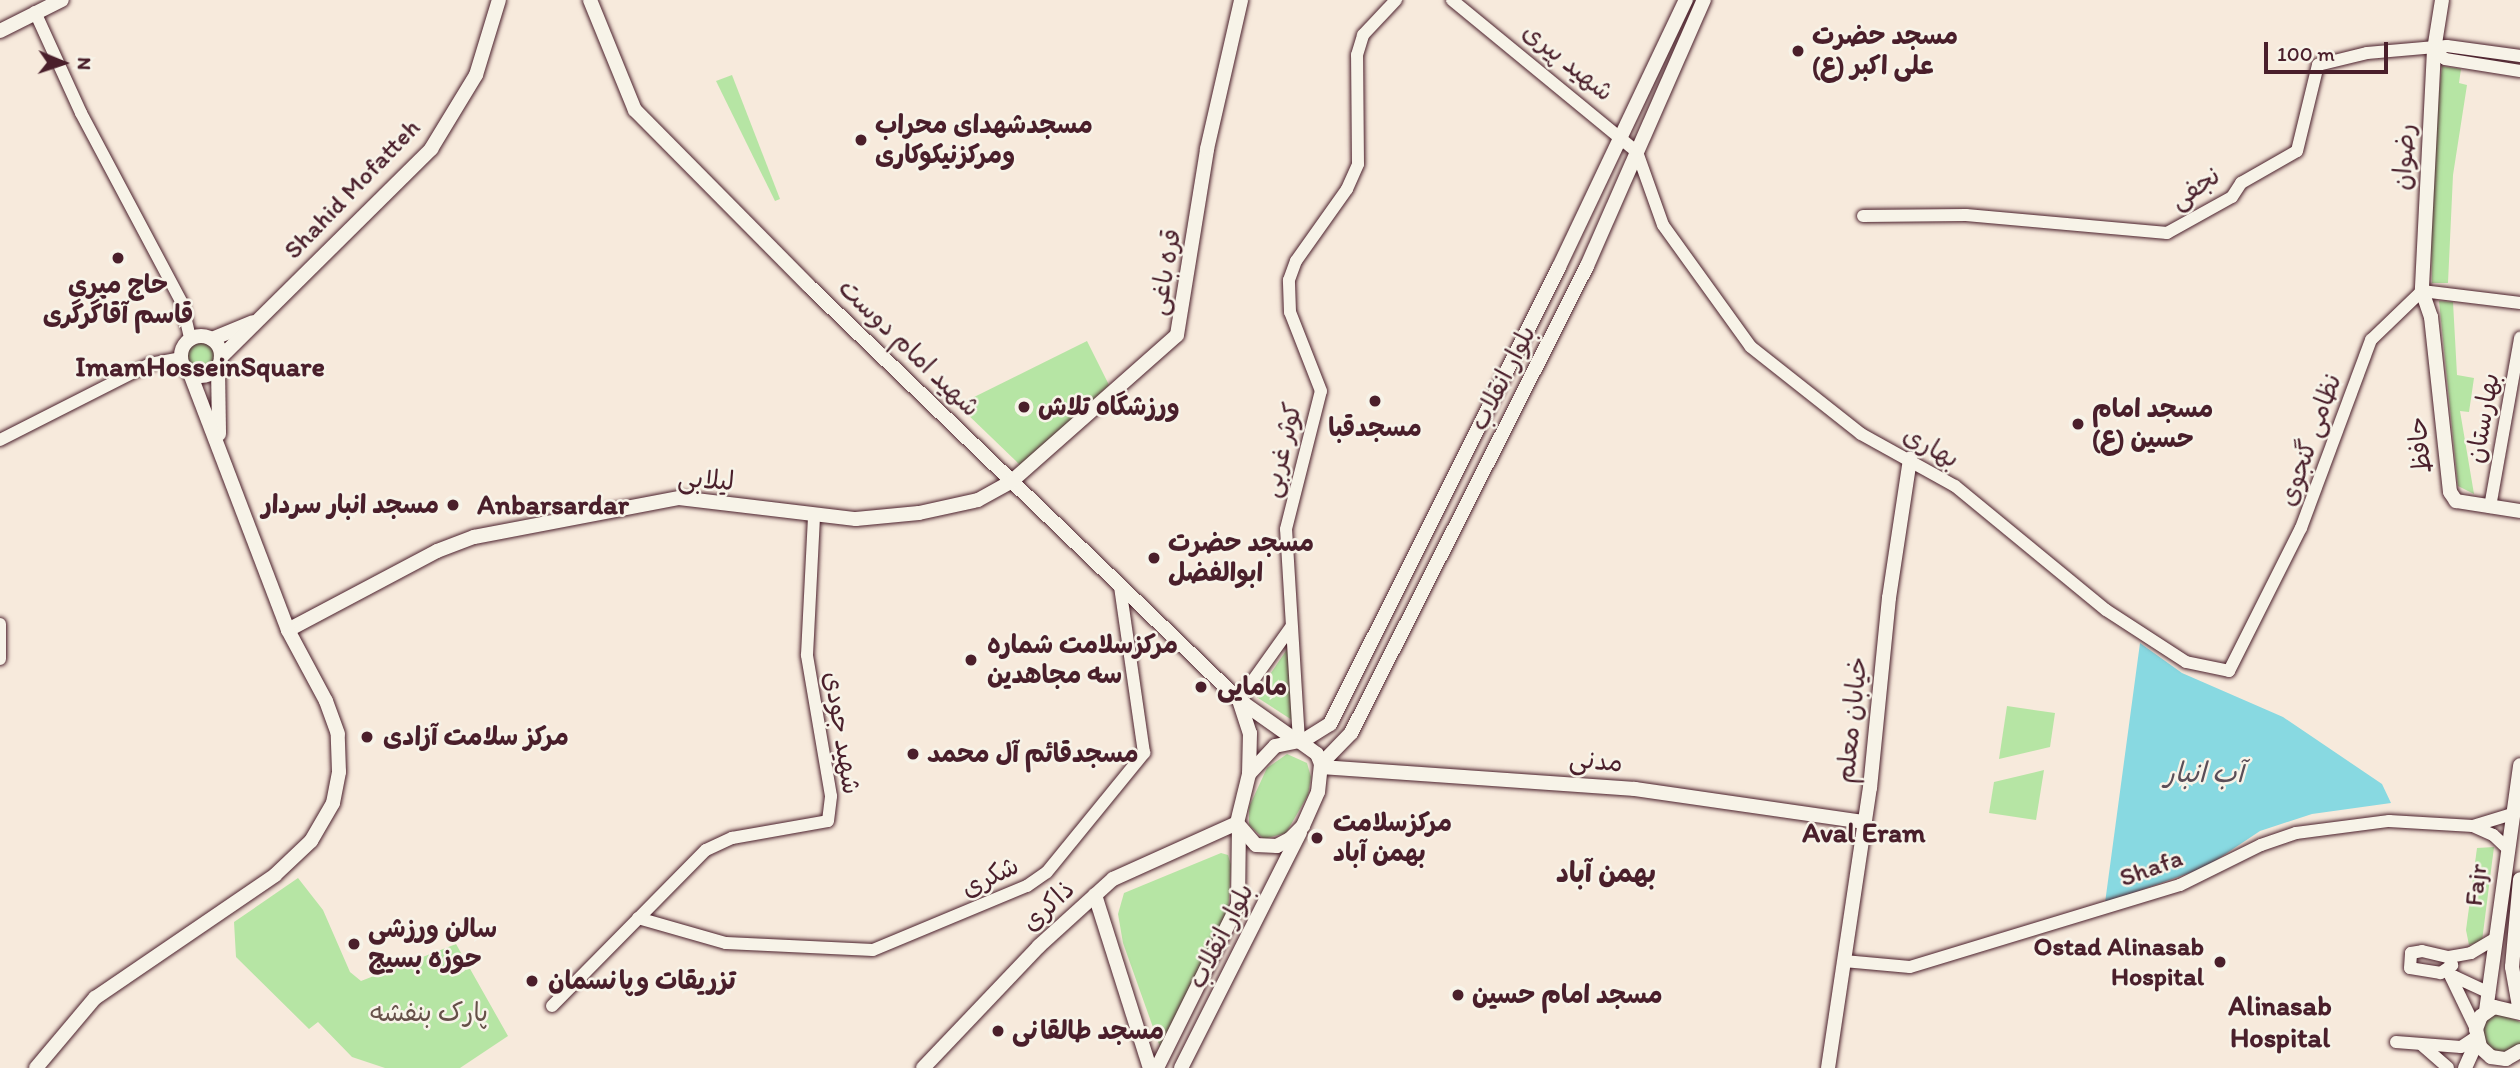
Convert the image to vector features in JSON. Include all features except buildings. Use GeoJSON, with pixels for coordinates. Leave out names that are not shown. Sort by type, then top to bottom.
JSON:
{"type":"FeatureCollection","features":[{"type":"Feature","properties":{"kind":"main road"},"geometry":{"type":"LineString","coordinates":[[0,31],[62,0]]}},
{"type":"Feature","properties":{"kind":"main road","name":"Shahid Mofatteh"},"geometry":{"type":"LineString","coordinates":[[220,362],[254,322],[431,149],[476,75],[499,0]]}},
{"type":"Feature","properties":{"kind":"main road","name":"شهید امام دوست"},"geometry":{"type":"LineString","coordinates":[[590,0],[635,110],[1119,586],[1239,700],[1299,742]]}},
{"type":"Feature","properties":{"kind":"main road","name":"قره باغی"},"geometry":{"type":"LineString","coordinates":[[1012,481],[1177,335],[1211,129],[1241,0]]}},
{"type":"Feature","properties":{"kind":"main road","name":"بلوار انقلاب"},"geometry":{"type":"LineString","coordinates":[[1299,742],[1331,724],[1686,0]]}},
{"type":"Feature","properties":{"kind":"main road","name":"بلوار انقلاب"},"geometry":{"type":"LineString","coordinates":[[1321,765],[1351,733],[1587,266],[1704,0]]}},
{"type":"Feature","properties":{"kind":"main road","name":"رضوان"},"geometry":{"type":"LineString","coordinates":[[2431,317],[2422,291],[2434,50],[2442,0]]}},
{"type":"Feature","properties":{"kind":"main road","name":"حافظ"},"geometry":{"type":"LineString","coordinates":[[2431,317],[2450,492],[2456,501],[2520,511]]}},
{"type":"Feature","properties":{"kind":"main road"},"geometry":{"type":"LineString","coordinates":[[36,1068],[95,998],[275,875],[312,841],[333,803],[339,772],[338,734],[326,701],[288,630],[220,449],[190,374],[180,358],[190,339],[212,339],[254,322]]}},
{"type":"Feature","properties":{"kind":"main road"},"geometry":{"type":"LineString","coordinates":[[212,339],[220,362],[220,449]]}},
{"type":"Feature","properties":{"kind":"main road"},"geometry":{"type":"LineString","coordinates":[[190,374],[202,377],[220,362]]}},
{"type":"Feature","properties":{"kind":"main road","name":"خیابان معلم"},"geometry":{"type":"LineString","coordinates":[[1828,1068],[1865,822],[1889,598],[1910,459]]}},
{"type":"Feature","properties":{"kind":"main road","name":"لیلابی"},"geometry":{"type":"LineString","coordinates":[[288,630],[437,551],[474,537],[679,498],[856,519],[919,513],[978,500],[1012,481]]}},
{"type":"Feature","properties":{"kind":"main road"},"geometry":{"type":"LineString","coordinates":[[1239,700],[1250,733],[1249,774],[1238,826],[1248,839],[1267,847],[1290,839],[1303,826],[1321,782],[1321,765],[1317,754],[1299,742],[1263,754],[1249,774]]}},
{"type":"Feature","properties":{"kind":"main road","name":"مدنی"},"geometry":{"type":"LineString","coordinates":[[1321,765],[1635,789],[1865,822]]}},
{"type":"Feature","properties":{"kind":"main road","name":"Fajr"},"geometry":{"type":"LineString","coordinates":[[2486,1011],[2506,848],[2520,765]]}},
{"type":"Feature","properties":{"kind":"main road","name":"بلوار انقلاب"},"geometry":{"type":"LineString","coordinates":[[1157,1068],[1238,905],[1238,826]]}},
{"type":"Feature","properties":{"kind":"main road","name":"ذاکری"},"geometry":{"type":"LineString","coordinates":[[923,1068],[1040,946],[1113,879],[1238,826]]}},
{"type":"Feature","properties":{"kind":"main road","name":"بلوار انقلاب"},"geometry":{"type":"LineString","coordinates":[[1181,1068],[1303,826]]}},
{"type":"Feature","properties":{"kind":"main road","name":"Fajr"},"geometry":{"type":"LineString","coordinates":[[2520,879],[2512,967],[2520,1013]]}},
{"type":"Feature","properties":{"kind":"main road"},"geometry":{"type":"LineString","coordinates":[[1095,895],[1150,1068]]}},
{"type":"Feature","properties":{"kind":"main road"},"geometry":{"type":"LineString","coordinates":[[2512,967],[2520,985]]}},
{"type":"Feature","properties":{"kind":"main road"},"geometry":{"type":"LineString","coordinates":[[2465,1068],[2486,1011],[2503,1006],[2520,1013]]}},
{"type":"Feature","properties":{"kind":"main road"},"geometry":{"type":"LineString","coordinates":[[2476,1036],[2491,1057],[2502,1063],[2520,1051]]}},
{"type":"Feature","properties":{"kind":"street","name":"کوثر غربی"},"geometry":{"type":"LineString","coordinates":[[1299,742],[1286,529],[1321,391],[1290,312],[1289,280],[1296,261],[1347,189],[1358,164],[1357,55],[1363,35],[1395,0]]}},
{"type":"Feature","properties":{"kind":"street","name":"شهید پیری"},"geometry":{"type":"LineString","coordinates":[[1452,0],[1622,135],[1637,152]]}},
{"type":"Feature","properties":{"kind":"street"},"geometry":{"type":"LineString","coordinates":[[35,12],[182,303],[190,339]]}},
{"type":"Feature","properties":{"kind":"street"},"geometry":{"type":"LineString","coordinates":[[2434,50],[2447,46],[2520,56]]}},
{"type":"Feature","properties":{"kind":"street"},"geometry":{"type":"LineString","coordinates":[[2434,50],[2445,59],[2520,71]]}},
{"type":"Feature","properties":{"kind":"street","name":"نجفی"},"geometry":{"type":"LineString","coordinates":[[1863,216],[1938,214],[2167,233],[2232,197],[2241,183],[2297,151],[2318,65],[2367,53],[2434,50]]}},
{"type":"Feature","properties":{"kind":"street"},"geometry":{"type":"LineString","coordinates":[[2501,68],[2503,54]]}},
{"type":"Feature","properties":{"kind":"street","name":"بهاری"},"geometry":{"type":"LineString","coordinates":[[1637,152],[1663,225],[1751,347],[1861,434],[1955,486],[2106,610],[2186,662],[2229,671],[2253,615]]}},
{"type":"Feature","properties":{"kind":"street"},"geometry":{"type":"LineString","coordinates":[[2422,291],[2520,303]]}},
{"type":"Feature","properties":{"kind":"street","name":"نظامی گنجوی"},"geometry":{"type":"LineString","coordinates":[[2253,615],[2301,528],[2371,340],[2422,291]]}},
{"type":"Feature","properties":{"kind":"street","name":"بهارستان"},"geometry":{"type":"LineString","coordinates":[[2490,507],[2520,338]]}},
{"type":"Feature","properties":{"kind":"street"},"geometry":{"type":"LineString","coordinates":[[0,440],[150,364],[180,358]]}},
{"type":"Feature","properties":{"kind":"street","name":"شهید جودی"},"geometry":{"type":"LineString","coordinates":[[552,1006],[706,850],[732,838],[828,821],[831,796],[807,655],[814,516]]}},
{"type":"Feature","properties":{"kind":"street","name":"شکری"},"geometry":{"type":"LineString","coordinates":[[638,918],[726,943],[873,950],[1027,886],[1047,872],[1144,753],[1119,586]]}},
{"type":"Feature","properties":{"kind":"street"},"geometry":{"type":"LineString","coordinates":[[0,624],[0,659]]}},
{"type":"Feature","properties":{"kind":"street"},"geometry":{"type":"LineString","coordinates":[[1239,700],[1291,627]]}},
{"type":"Feature","properties":{"kind":"street"},"geometry":{"type":"LineString","coordinates":[[2473,826],[2512,814]]}},
{"type":"Feature","properties":{"kind":"street","name":"Shafa"},"geometry":{"type":"LineString","coordinates":[[1844,961],[1910,967],[2180,885],[2261,845],[2296,833],[2389,821],[2473,826]]}},
{"type":"Feature","properties":{"kind":"street"},"geometry":{"type":"LineString","coordinates":[[2473,826],[2493,835],[2506,848]]}},
{"type":"Feature","properties":{"kind":"street"},"geometry":{"type":"LineString","coordinates":[[2488,993],[2448,971],[2410,968],[2409,961],[2415,951],[2449,957],[2471,953],[2494,939]]}},
{"type":"Feature","properties":{"kind":"street"},"geometry":{"type":"LineString","coordinates":[[2396,1042],[2462,1047],[2476,1036],[2448,971],[2449,957]]}},
{"type":"Feature","properties":{"kind":"street"},"geometry":{"type":"LineString","coordinates":[[2419,1044],[2447,1068]]}},
{"type":"Feature","properties":{"kind":"green space"},"geometry":{"type":"Polygon","coordinates":[[[2442,66],[2461,69],[2459,83],[2467,85],[2453,175],[2448,283],[2432,283],[2430,177],[2442,66]]]}},
{"type":"Feature","properties":{"kind":"green space"},"geometry":{"type":"Polygon","coordinates":[[[732,75],[780,199],[775,201],[716,81],[732,75]]]}},
{"type":"Feature","properties":{"kind":"green space"},"geometry":{"type":"Polygon","coordinates":[[[2439,301],[2453,302],[2457,375],[2474,378],[2469,412],[2460,411],[2474,494],[2458,486],[2439,301]]]}},
{"type":"Feature","properties":{"kind":"green space","name":"ورزشگاه تلاش"},"geometry":{"type":"Polygon","coordinates":[[[1087,341],[1109,385],[1021,466],[963,410],[962,403],[1087,341]]]}},
{"type":"Feature","properties":{"kind":"green space"},"geometry":{"type":"Polygon","coordinates":[[[201,343],[211,347],[215,357],[211,367],[201,371],[191,367],[187,357],[191,347],[201,343]]]}},
{"type":"Feature","properties":{"kind":"green space"},"geometry":{"type":"Polygon","coordinates":[[[1288,648],[1292,720],[1255,696],[1288,648]]]}},
{"type":"Feature","properties":{"kind":"green space"},"geometry":{"type":"Polygon","coordinates":[[[2007,706],[2055,713],[2050,747],[1999,759],[2007,706]]]}},
{"type":"Feature","properties":{"kind":"green space"},"geometry":{"type":"Polygon","coordinates":[[[1287,754],[1307,763],[1311,777],[1308,795],[1286,833],[1264,839],[1249,825],[1249,807],[1267,768],[1287,754]]]}},
{"type":"Feature","properties":{"kind":"green space"},"geometry":{"type":"Polygon","coordinates":[[[2044,770],[2036,820],[1989,813],[1994,782],[2044,770]]]}},
{"type":"Feature","properties":{"kind":"green space"},"geometry":{"type":"Polygon","coordinates":[[[2494,847],[2482,941],[2469,945],[2466,930],[2477,848],[2494,847]]]}},
{"type":"Feature","properties":{"kind":"green space"},"geometry":{"type":"Polygon","coordinates":[[[1221,853],[1228,855],[1231,865],[1228,913],[1160,1047],[1123,943],[1118,914],[1124,893],[1221,853]]]}},
{"type":"Feature","properties":{"kind":"green space","name":"پارک بنفشه"},"geometry":{"type":"Polygon","coordinates":[[[298,878],[323,910],[350,972],[361,981],[456,944],[508,1036],[460,1068],[385,1068],[352,1057],[318,1022],[309,1029],[236,957],[234,922],[298,878]]]}},
{"type":"Feature","properties":{"kind":"green space"},"geometry":{"type":"Polygon","coordinates":[[[2497,1012],[2520,1022],[2520,1045],[2502,1055],[2483,1045],[2482,1024],[2497,1012]]]}},
{"type":"Feature","properties":{"kind":"water","name":"آب انبار"},"geometry":{"type":"Polygon","coordinates":[[[2140,643],[2182,673],[2283,717],[2382,784],[2391,803],[2312,814],[2260,831],[2206,867],[2105,903],[2140,643]]]}},
{"type":"Feature","properties":{"kind":"place","name":"مسجد حضرت علی اکبر (ع)"},"geometry":{"type":"Point","coordinates":[1798,51]}},
{"type":"Feature","properties":{"kind":"place","name":"مسجدشهدای محراب ومرکزنیکوکاری"},"geometry":{"type":"Point","coordinates":[861,140]}},
{"type":"Feature","properties":{"kind":"place","name":"حاج میری قاسم آقاگرگری"},"geometry":{"type":"Point","coordinates":[118,258]}},
{"type":"Feature","properties":{"kind":"place","name":"مسجدقبا"},"geometry":{"type":"Point","coordinates":[1375,401]}},
{"type":"Feature","properties":{"kind":"place","name":"ورزشگاه تلاش"},"geometry":{"type":"Point","coordinates":[1024,407]}},
{"type":"Feature","properties":{"kind":"place","name":"مسجد امام حسین (ع)"},"geometry":{"type":"Point","coordinates":[2078,424]}},
{"type":"Feature","properties":{"kind":"place","name":"مسجد انبار سردار"},"geometry":{"type":"Point","coordinates":[453,505]}},
{"type":"Feature","properties":{"kind":"place","name":"مسجد حضرت ابوالفضل"},"geometry":{"type":"Point","coordinates":[1154,558]}},
{"type":"Feature","properties":{"kind":"place","name":"مرکزسلامت شماره سه مجاهدین"},"geometry":{"type":"Point","coordinates":[971,660]}},
{"type":"Feature","properties":{"kind":"place","name":"مامایی"},"geometry":{"type":"Point","coordinates":[1201,687]}},
{"type":"Feature","properties":{"kind":"place","name":"مرکز سلامت آزادی"},"geometry":{"type":"Point","coordinates":[367,737]}},
{"type":"Feature","properties":{"kind":"place","name":"مسجدقائم آل محمد"},"geometry":{"type":"Point","coordinates":[913,754]}},
{"type":"Feature","properties":{"kind":"place","name":"مرکزسلامت بهمن آباد"},"geometry":{"type":"Point","coordinates":[1317,838]}},
{"type":"Feature","properties":{"kind":"place","name":"سالن ورزشی حوزه بسیج"},"geometry":{"type":"Point","coordinates":[354,944]}},
{"type":"Feature","properties":{"kind":"place","name":"Ostad Alinasab Hospital"},"geometry":{"type":"Point","coordinates":[2220,962]}},
{"type":"Feature","properties":{"kind":"place","name":"تزریقات وپانسمان"},"geometry":{"type":"Point","coordinates":[532,981]}},
{"type":"Feature","properties":{"kind":"place","name":"مسجد امام حسین"},"geometry":{"type":"Point","coordinates":[1458,995]}},
{"type":"Feature","properties":{"kind":"place","name":"مسجد طالقانی"},"geometry":{"type":"Point","coordinates":[998,1031]}},
{"type":"Feature","properties":{"kind":"district","name":"ImamHosseinSquare"},"geometry":{"type":"Point","coordinates":[200,366]}},
{"type":"Feature","properties":{"kind":"district","name":"Anbarsardar"},"geometry":{"type":"Point","coordinates":[553,504]}},
{"type":"Feature","properties":{"kind":"district","name":"Aval Eram"},"geometry":{"type":"Point","coordinates":[1864,832]}},
{"type":"Feature","properties":{"kind":"district","name":"بهمن آباد"},"geometry":{"type":"Point","coordinates":[1606,872]}},
{"type":"Feature","properties":{"kind":"district","name":"Alinasab Hospital"},"geometry":{"type":"Point","coordinates":[2280,1021]}}]}
